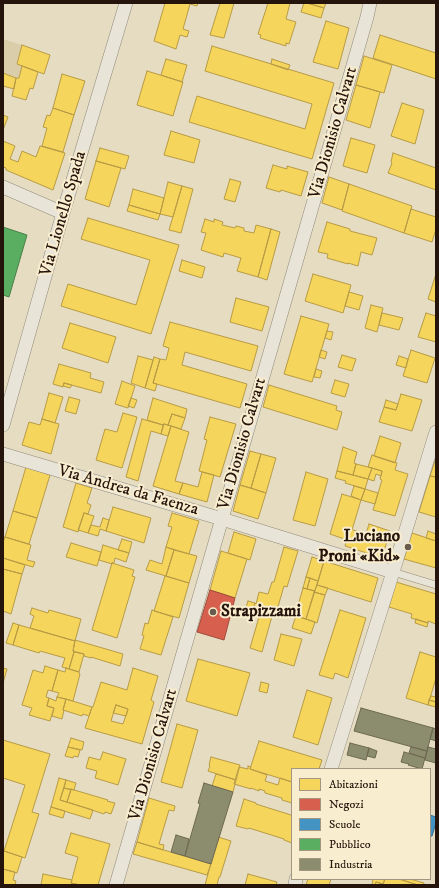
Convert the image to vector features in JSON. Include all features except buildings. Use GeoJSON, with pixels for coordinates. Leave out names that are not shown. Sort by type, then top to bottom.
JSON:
{"type":"FeatureCollection","features":[{"type":"Feature","properties":{"kind":"street","name":"Via Lionello Spada"},"geometry":{"type":"LineString","coordinates":[[3,425],[63,213],[126,3]]}},
{"type":"Feature","properties":{"kind":"street","name":"Via Dionisio Calvart"},"geometry":{"type":"LineString","coordinates":[[116,885],[370,3]]}},
{"type":"Feature","properties":{"kind":"street"},"geometry":{"type":"LineString","coordinates":[[3,187],[63,213]]}},
{"type":"Feature","properties":{"kind":"street"},"geometry":{"type":"LineString","coordinates":[[331,768],[436,432]]}},
{"type":"Feature","properties":{"kind":"street","name":"Via Andrea da Faenza"},"geometry":{"type":"LineString","coordinates":[[3,454],[222,519],[393,572]]}},
{"type":"Feature","properties":{"kind":"lane","name":"Via Andrea da Faenza"},"geometry":{"type":"LineString","coordinates":[[393,572],[436,585]]}},
{"type":"Feature","properties":{"kind":"shaded area"},"geometry":{"type":"Polygon","coordinates":[[[3,39],[22,45],[17,64],[22,66],[19,78],[3,73],[3,39]]]}},
{"type":"Feature","properties":{"kind":"place","name":"Luciano Proni «Kid»"},"geometry":{"type":"Point","coordinates":[408,547]}},
{"type":"Feature","properties":{"kind":"place","name":"Strapizzami"},"geometry":{"type":"Point","coordinates":[213,612]}}]}
